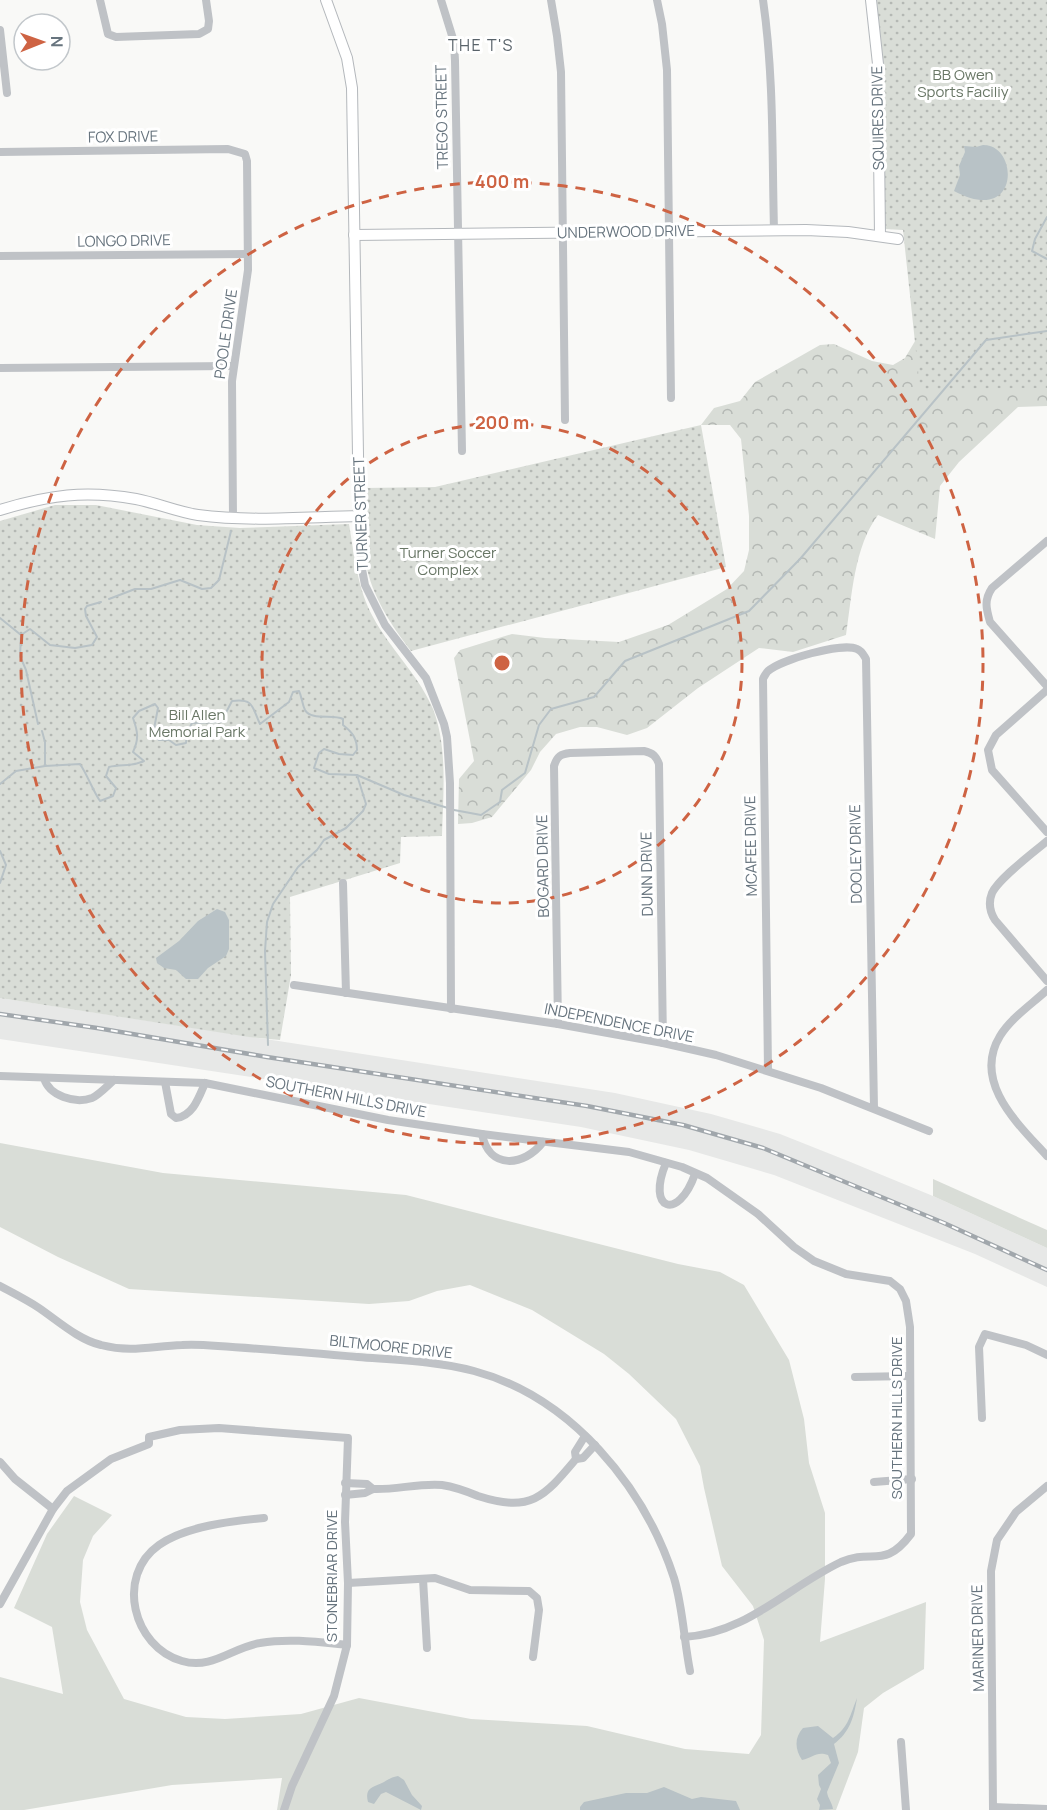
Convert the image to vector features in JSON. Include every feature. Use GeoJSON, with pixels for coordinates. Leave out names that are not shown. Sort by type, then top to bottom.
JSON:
{"type":"FeatureCollection","features":[{"type":"Feature","properties":{"kind":"street"},"geometry":{"type":"LineString","coordinates":[[100,0],[108,34],[116,37],[199,34],[208,29],[206,0]]}},
{"type":"Feature","properties":{"kind":"street","name":"TURNER STREET"},"geometry":{"type":"LineString","coordinates":[[326,0],[347,58],[352,88],[361,564],[365,585],[385,625],[416,663],[434,694],[447,737],[450,783],[452,1009]]}},
{"type":"Feature","properties":{"kind":"street","name":"TREGO STREET"},"geometry":{"type":"LineString","coordinates":[[441,0],[454,42],[455,61],[462,451]]}},
{"type":"Feature","properties":{"kind":"street"},"geometry":{"type":"LineString","coordinates":[[551,0],[561,72],[566,420]]}},
{"type":"Feature","properties":{"kind":"street"},"geometry":{"type":"LineString","coordinates":[[657,0],[667,70],[671,398]]}},
{"type":"Feature","properties":{"kind":"street"},"geometry":{"type":"LineString","coordinates":[[763,0],[771,92],[774,230]]}},
{"type":"Feature","properties":{"kind":"street","name":"SQUIRES DRIVE"},"geometry":{"type":"LineString","coordinates":[[871,0],[878,64],[880,236]]}},
{"type":"Feature","properties":{"kind":"street"},"geometry":{"type":"LineString","coordinates":[[0,30],[7,93]]}},
{"type":"Feature","properties":{"kind":"street","name":"FOX DRIVE"},"geometry":{"type":"LineString","coordinates":[[0,152],[228,149],[245,154]]}},
{"type":"Feature","properties":{"kind":"street","name":"POOLE DRIVE"},"geometry":{"type":"LineString","coordinates":[[233,518],[233,366],[243,310],[248,254],[245,154]]}},
{"type":"Feature","properties":{"kind":"street","name":"UNDERWOOD DRIVE"},"geometry":{"type":"LineString","coordinates":[[354,235],[774,230],[848,232],[898,239]]}},
{"type":"Feature","properties":{"kind":"street","name":"LONGO DRIVE"},"geometry":{"type":"LineString","coordinates":[[0,256],[248,254]]}},
{"type":"Feature","properties":{"kind":"street"},"geometry":{"type":"LineString","coordinates":[[0,368],[233,366]]}},
{"type":"Feature","properties":{"kind":"street"},"geometry":{"type":"LineString","coordinates":[[0,510],[56,495],[108,495],[138,499],[196,515],[233,518],[359,516]]}},
{"type":"Feature","properties":{"kind":"street"},"geometry":{"type":"LineString","coordinates":[[1047,541],[992,588],[986,597],[986,609],[990,622],[1047,688],[996,735],[988,750],[989,762],[992,770],[1047,832]]}},
{"type":"Feature","properties":{"kind":"street","name":"DOOLEY DRIVE"},"geometry":{"type":"LineString","coordinates":[[812,654],[842,647],[855,648],[862,652],[866,659],[874,1108]]}},
{"type":"Feature","properties":{"kind":"street","name":"MCAFEE DRIVE"},"geometry":{"type":"LineString","coordinates":[[768,1071],[762,688],[767,671],[812,654]]}},
{"type":"Feature","properties":{"kind":"street","name":"DUNN DRIVE"},"geometry":{"type":"LineString","coordinates":[[605,752],[644,751],[656,758],[659,764],[663,1043]]}},
{"type":"Feature","properties":{"kind":"street","name":"BOGARD DRIVE"},"geometry":{"type":"LineString","coordinates":[[558,1024],[554,766],[561,754],[605,752]]}},
{"type":"Feature","properties":{"kind":"street"},"geometry":{"type":"LineString","coordinates":[[1047,841],[998,884],[990,900],[990,911],[995,920],[1047,981]]}},
{"type":"Feature","properties":{"kind":"street"},"geometry":{"type":"LineString","coordinates":[[343,883],[346,993]]}},
{"type":"Feature","properties":{"kind":"street","name":"INDEPENDENCE DRIVE"},"geometry":{"type":"LineString","coordinates":[[294,985],[558,1024],[716,1055],[821,1088],[929,1131]]}},
{"type":"Feature","properties":{"kind":"street"},"geometry":{"type":"LineString","coordinates":[[1047,990],[1000,1036],[992,1063],[992,1075],[998,1097],[1047,1156]]}},
{"type":"Feature","properties":{"kind":"street","name":"SOUTHERN HILLS DRIVE"},"geometry":{"type":"LineString","coordinates":[[0,1076],[206,1083],[388,1120],[630,1152],[707,1178],[758,1214],[794,1247],[814,1261],[846,1274],[890,1281],[900,1288],[909,1313],[911,1534],[894,1552],[885,1556],[845,1560],[741,1623],[714,1633],[684,1637]]}},
{"type":"Feature","properties":{"kind":"street"},"geometry":{"type":"LineString","coordinates":[[44,1078],[45,1083],[53,1091],[75,1100],[93,1097],[114,1080]]}},
{"type":"Feature","properties":{"kind":"street"},"geometry":{"type":"LineString","coordinates":[[165,1082],[171,1114],[176,1118],[184,1117],[190,1111],[206,1083]]}},
{"type":"Feature","properties":{"kind":"street"},"geometry":{"type":"LineString","coordinates":[[482,1134],[484,1146],[488,1151],[507,1161],[519,1161],[529,1157],[543,1142]]}},
{"type":"Feature","properties":{"kind":"street"},"geometry":{"type":"LineString","coordinates":[[1039,1148],[1047,1141]]}},
{"type":"Feature","properties":{"kind":"street"},"geometry":{"type":"LineString","coordinates":[[666,1163],[661,1174],[659,1188],[660,1198],[666,1205],[678,1203],[688,1191],[695,1174]]}},
{"type":"Feature","properties":{"kind":"street","name":"BILTMOORE DRIVE"},"geometry":{"type":"LineString","coordinates":[[0,1286],[99,1345],[139,1350],[182,1345],[217,1346],[428,1362],[476,1372],[506,1382],[531,1395],[595,1445],[619,1473],[659,1538],[677,1590],[690,1671]]}},
{"type":"Feature","properties":{"kind":"street"},"geometry":{"type":"LineString","coordinates":[[982,1418],[979,1347],[985,1334],[1026,1345],[1047,1355]]}},
{"type":"Feature","properties":{"kind":"street"},"geometry":{"type":"LineString","coordinates":[[855,1377],[909,1376]]}},
{"type":"Feature","properties":{"kind":"street","name":"STONEBRIAR DRIVE"},"geometry":{"type":"LineString","coordinates":[[53,1509],[67,1491],[90,1473],[111,1459],[149,1444],[149,1437],[165,1432],[219,1428],[348,1438],[345,1483],[347,1645],[334,1696],[292,1786],[284,1810]]}},
{"type":"Feature","properties":{"kind":"street"},"geometry":{"type":"LineString","coordinates":[[576,1459],[575,1452],[585,1436]]}},
{"type":"Feature","properties":{"kind":"street"},"geometry":{"type":"LineString","coordinates":[[345,1495],[366,1493],[373,1489],[441,1485],[499,1501],[525,1502],[540,1497],[553,1486],[576,1459],[583,1458],[595,1445]]}},
{"type":"Feature","properties":{"kind":"street"},"geometry":{"type":"LineString","coordinates":[[0,1462],[15,1479],[53,1509],[0,1604]]}},
{"type":"Feature","properties":{"kind":"street"},"geometry":{"type":"LineString","coordinates":[[874,1482],[912,1479]]}},
{"type":"Feature","properties":{"kind":"street"},"geometry":{"type":"LineString","coordinates":[[345,1483],[367,1484],[373,1489]]}},
{"type":"Feature","properties":{"kind":"street","name":"MARINER DRIVE"},"geometry":{"type":"LineString","coordinates":[[993,1809],[991,1571],[998,1540],[1016,1512],[1047,1486]]}},
{"type":"Feature","properties":{"kind":"street"},"geometry":{"type":"LineString","coordinates":[[264,1518],[230,1521],[177,1535],[156,1548],[146,1558],[134,1588],[136,1614],[148,1639],[164,1654],[196,1663],[218,1660],[248,1646],[269,1642],[313,1641],[347,1645]]}},
{"type":"Feature","properties":{"kind":"street"},"geometry":{"type":"LineString","coordinates":[[423,1579],[427,1648]]}},
{"type":"Feature","properties":{"kind":"street"},"geometry":{"type":"LineString","coordinates":[[348,1583],[444,1580],[470,1590],[523,1590],[534,1593],[539,1610],[533,1657]]}},
{"type":"Feature","properties":{"kind":"street"},"geometry":{"type":"LineString","coordinates":[[901,1742],[906,1810]]}},
{"type":"Feature","properties":{"kind":"street"},"geometry":{"type":"LineString","coordinates":[[993,1809],[1047,1809]]}},
{"type":"Feature","properties":{"kind":"shaded area"},"geometry":{"type":"Polygon","coordinates":[[[983,145],[995,148],[1003,157],[1007,169],[1007,181],[1002,192],[992,199],[976,199],[954,191],[960,175],[959,166],[965,152],[964,146],[983,145]]]}},
{"type":"Feature","properties":{"kind":"shaded area"},"geometry":{"type":"Polygon","coordinates":[[[217,909],[225,912],[229,920],[229,949],[226,956],[208,968],[198,979],[186,979],[176,970],[164,968],[157,963],[156,958],[179,941],[198,921],[217,909]]]}},
{"type":"Feature","properties":{"kind":"shaded area"},"geometry":{"type":"Polygon","coordinates":[[[0,998],[615,1093],[711,1114],[780,1134],[848,1161],[933,1196],[1047,1248],[1047,1287],[975,1254],[774,1175],[689,1150],[581,1127],[0,1039],[0,998]]]}},
{"type":"Feature","properties":{"kind":"shaded area"},"geometry":{"type":"Polygon","coordinates":[[[857,1698],[850,1724],[834,1744],[839,1763],[827,1792],[833,1809],[819,1810],[820,1805],[817,1799],[821,1789],[818,1775],[831,1763],[828,1755],[824,1754],[817,1754],[802,1760],[797,1748],[798,1736],[803,1728],[818,1726],[833,1738],[846,1725],[857,1698]]]}},
{"type":"Feature","properties":{"kind":"shaded area"},"geometry":{"type":"Polygon","coordinates":[[[398,1776],[404,1780],[412,1795],[422,1806],[421,1810],[386,1792],[381,1794],[374,1804],[368,1802],[367,1793],[371,1788],[398,1776]]]}},
{"type":"Feature","properties":{"kind":"shaded area"},"geometry":{"type":"Polygon","coordinates":[[[664,1787],[692,1799],[701,1797],[736,1801],[740,1810],[580,1810],[584,1802],[626,1793],[647,1793],[664,1787]]]}},
{"type":"Feature","properties":{"kind":"green space","name":"BB Owen Sports Faciliy"},"geometry":{"type":"Polygon","coordinates":[[[877,0],[1047,0],[1047,388],[920,389],[903,230],[885,229],[877,0]]]}},
{"type":"Feature","properties":{"kind":"green space"},"geometry":{"type":"Polygon","coordinates":[[[1047,183],[1047,406],[1018,407],[959,462],[940,486],[935,539],[878,515],[870,528],[859,557],[852,588],[846,635],[793,652],[759,648],[698,688],[647,728],[627,735],[597,727],[580,727],[556,734],[540,752],[531,770],[492,817],[472,823],[458,824],[459,779],[474,761],[454,658],[460,650],[512,634],[619,642],[668,625],[727,589],[744,571],[749,550],[749,516],[741,439],[730,425],[701,425],[714,408],[740,401],[755,382],[820,345],[834,344],[872,361],[893,365],[905,358],[924,326],[1047,183]]]}},
{"type":"Feature","properties":{"kind":"green space","name":"Turner Soccer Complex"},"geometry":{"type":"Polygon","coordinates":[[[701,425],[726,567],[411,651],[378,599],[369,576],[365,556],[364,488],[435,487],[701,425]]]}},
{"type":"Feature","properties":{"kind":"green space","name":"Bill Allen Memorial Park"},"geometry":{"type":"Polygon","coordinates":[[[55,505],[96,505],[197,525],[240,528],[349,524],[357,572],[368,607],[380,629],[420,684],[433,709],[443,755],[442,836],[401,837],[400,863],[290,897],[291,975],[280,1040],[0,998],[0,521],[55,505]]]}},
{"type":"Feature","properties":{"kind":"green space"},"geometry":{"type":"Polygon","coordinates":[[[0,1143],[163,1173],[406,1195],[678,1264],[720,1272],[744,1285],[789,1360],[804,1419],[809,1463],[825,1513],[825,1579],[820,1642],[926,1602],[924,1669],[883,1693],[864,1708],[858,1752],[836,1810],[277,1810],[282,1778],[172,1785],[24,1810],[0,1810],[0,1677],[63,1694],[52,1627],[14,1608],[47,1534],[74,1496],[112,1515],[93,1536],[83,1560],[80,1602],[87,1630],[124,1699],[186,1717],[225,1719],[301,1714],[359,1698],[471,1719],[587,1726],[685,1749],[749,1754],[761,1735],[764,1640],[753,1606],[722,1566],[700,1466],[676,1419],[629,1374],[604,1354],[532,1310],[470,1285],[437,1291],[409,1301],[369,1304],[129,1289],[58,1257],[0,1227],[0,1143]]]}},
{"type":"Feature","properties":{"kind":"green space"},"geometry":{"type":"Polygon","coordinates":[[[933,1179],[1047,1230],[1047,1248],[933,1196],[933,1179]]]}},
{"type":"Feature","properties":{"kind":"waterway"},"geometry":{"type":"LineString","coordinates":[[1047,217],[1035,239],[1032,251],[1047,259]]}},
{"type":"Feature","properties":{"kind":"waterway"},"geometry":{"type":"LineString","coordinates":[[454,810],[481,815],[500,802],[502,790],[525,773],[539,725],[551,709],[594,697],[625,661],[749,611],[800,559],[986,340],[1047,331]]}},
{"type":"Feature","properties":{"kind":"waterway"},"geometry":{"type":"LineString","coordinates":[[109,599],[135,589],[151,589],[180,580],[202,589],[211,588],[219,580],[231,531]]}},
{"type":"Feature","properties":{"kind":"waterway"},"geometry":{"type":"LineString","coordinates":[[38,724],[26,670],[20,656],[21,635],[30,629],[50,645],[75,648],[92,645],[97,637],[86,616],[85,609],[87,606],[101,602]]}},
{"type":"Feature","properties":{"kind":"waterway"},"geometry":{"type":"LineString","coordinates":[[0,618],[21,635]]}},
{"type":"Feature","properties":{"kind":"waterway"},"geometry":{"type":"LineString","coordinates":[[0,784],[16,771],[45,766],[80,764],[100,801],[113,796],[116,788],[106,776],[109,767],[144,761],[133,752],[137,735],[133,718],[139,711],[155,704],[158,708],[153,734],[159,740],[169,740],[176,745],[186,743],[187,733],[192,723],[221,722],[232,701],[248,702],[260,724],[289,702],[293,692],[299,691],[304,708],[308,713],[343,719],[343,725],[356,742],[357,750],[353,755],[339,754],[324,749],[319,753],[314,768],[329,774],[357,775],[404,795],[448,808]]}},
{"type":"Feature","properties":{"kind":"waterway"},"geometry":{"type":"LineString","coordinates":[[42,731],[45,742],[45,766]]}},
{"type":"Feature","properties":{"kind":"waterway"},"geometry":{"type":"LineString","coordinates":[[268,1045],[265,951],[267,922],[273,904],[298,867],[317,850],[324,840],[346,828],[363,811],[366,804],[357,775]]}},
{"type":"Feature","properties":{"kind":"waterway"},"geometry":{"type":"LineString","coordinates":[[0,851],[6,865],[0,883]]}},
{"type":"Feature","properties":{"kind":"railway"},"geometry":{"type":"LineString","coordinates":[[0,1014],[587,1106],[683,1125],[763,1148],[944,1223],[1047,1270]]}},
{"type":"Feature","properties":{"kind":"district","name":"THE T'S"},"geometry":{"type":"Point","coordinates":[481,45]}}]}
